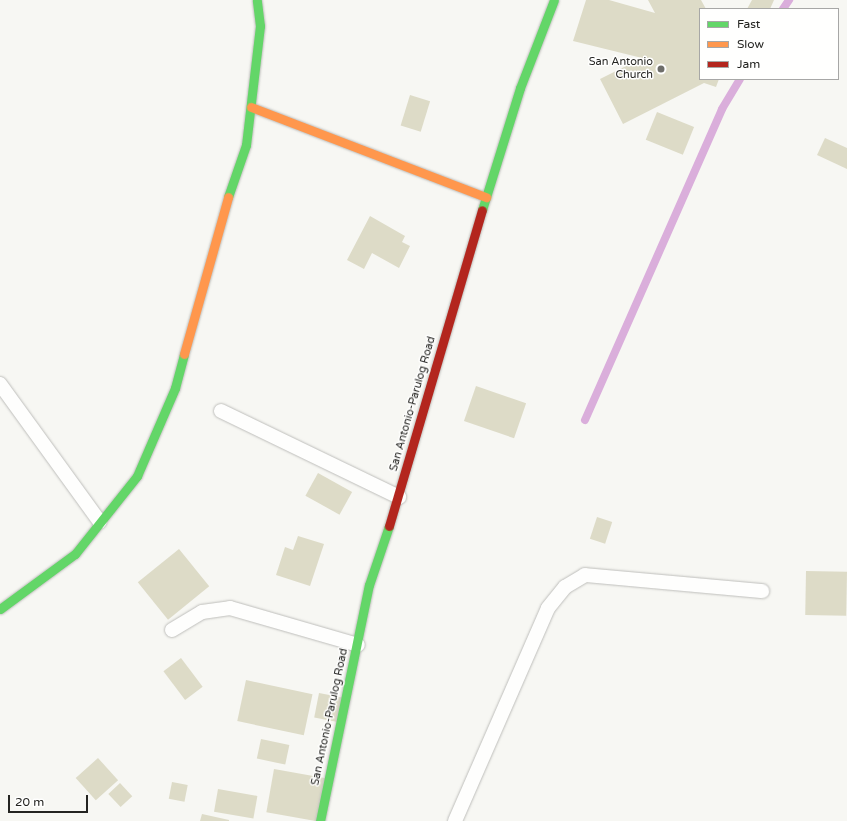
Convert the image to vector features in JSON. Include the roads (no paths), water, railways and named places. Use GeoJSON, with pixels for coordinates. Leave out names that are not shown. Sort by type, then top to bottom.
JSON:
{"type":"FeatureCollection","features":[{"type":"Feature","properties":{"kind":"street"},"geometry":{"type":"LineString","coordinates":[[0,609],[75,554],[137,476],[175,388],[224,209],[246,145],[260,26],[257,0]]}},
{"type":"Feature","properties":{"kind":"street","name":"San Antonio-Parulog Road"},"geometry":{"type":"LineString","coordinates":[[320,821],[358,645],[369,585],[399,497],[486,198],[520,88],[554,0]]}},
{"type":"Feature","properties":{"kind":"street"},"geometry":{"type":"LineString","coordinates":[[251,106],[486,198]]}},
{"type":"Feature","properties":{"kind":"lane"},"geometry":{"type":"LineString","coordinates":[[0,384],[100,522]]}},
{"type":"Feature","properties":{"kind":"lane"},"geometry":{"type":"LineString","coordinates":[[221,411],[399,497]]}},
{"type":"Feature","properties":{"kind":"lane"},"geometry":{"type":"LineString","coordinates":[[455,821],[548,608],[564,587],[585,575],[762,591]]}},
{"type":"Feature","properties":{"kind":"lane"},"geometry":{"type":"LineString","coordinates":[[172,630],[202,612],[230,608],[358,645]]}},
{"type":"Feature","properties":{"kind":"waterway"},"geometry":{"type":"LineString","coordinates":[[784,8],[789,0]]}},
{"type":"Feature","properties":{"kind":"waterway"},"geometry":{"type":"LineString","coordinates":[[585,420],[722,109],[739,80]]}},
{"type":"Feature","properties":{"kind":"place","name":"San Antonio Church"},"geometry":{"type":"Point","coordinates":[661,69]}}]}
